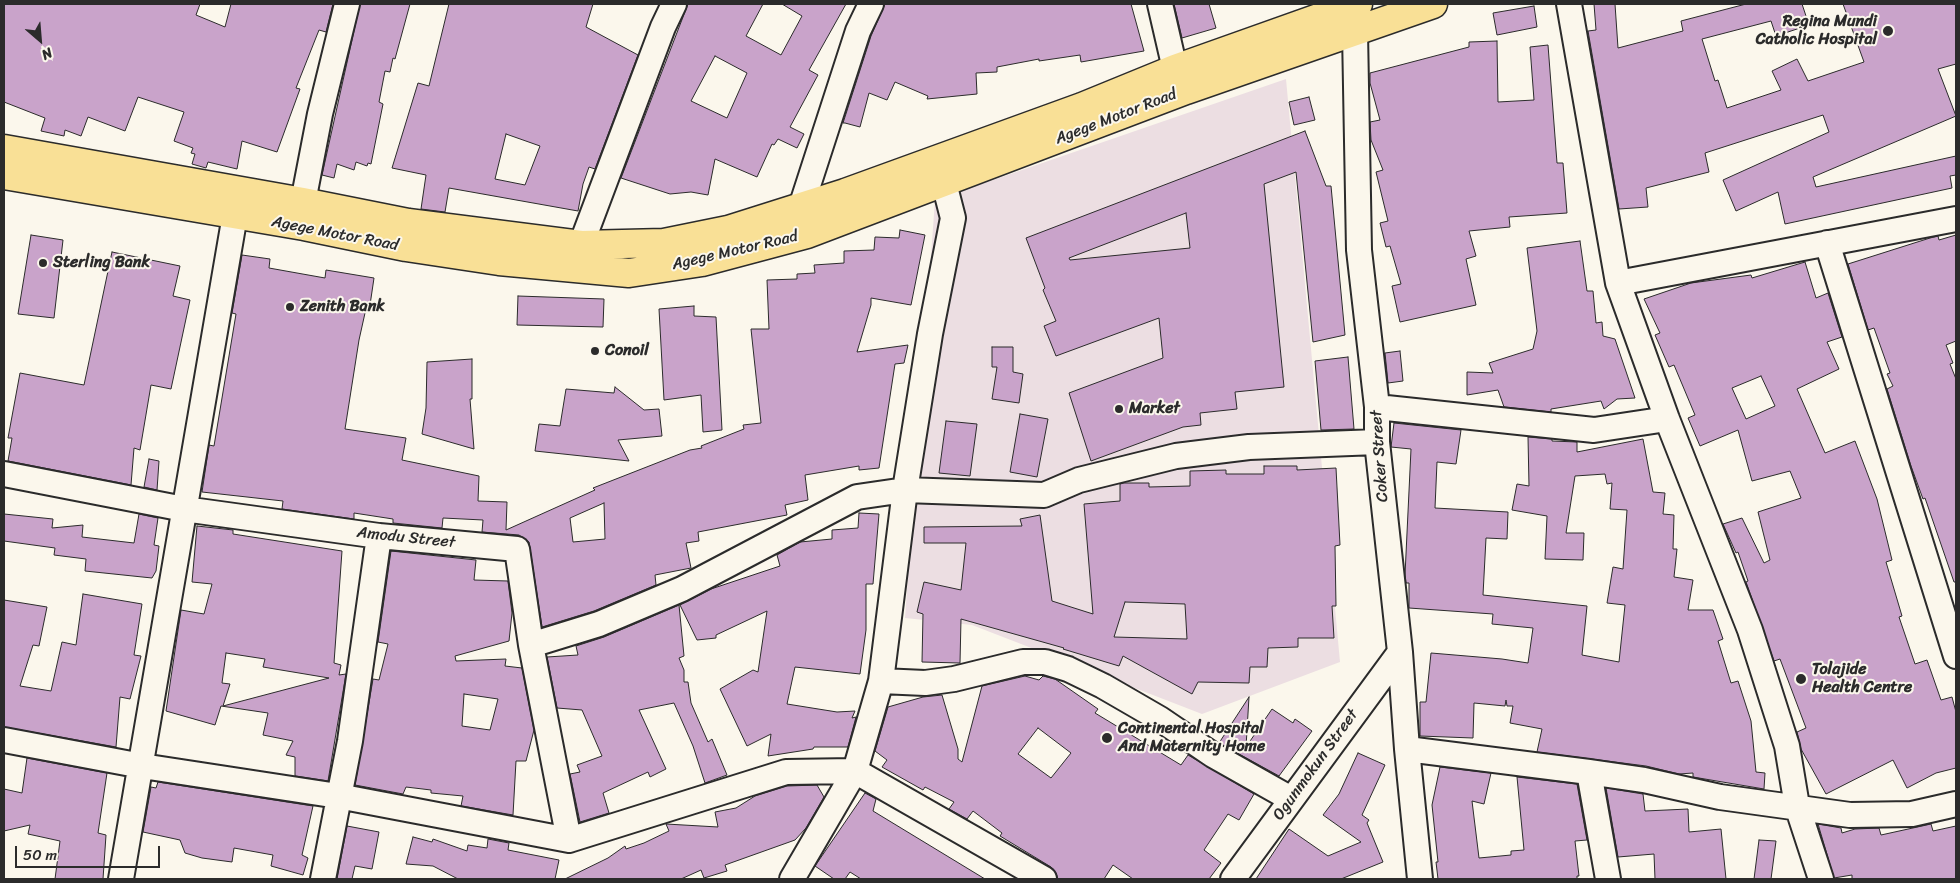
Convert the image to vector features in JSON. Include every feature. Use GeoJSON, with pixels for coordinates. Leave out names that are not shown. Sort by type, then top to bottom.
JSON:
{"type":"FeatureCollection","features":[{"type":"Feature","properties":{"kind":"highway","name":"Agege Motor Road"},"geometry":{"type":"LineString","coordinates":[[4,149],[303,202],[408,223],[581,245],[664,243],[728,230],[845,193],[1036,123],[1175,69],[1274,36],[1354,14],[1433,4]]}},
{"type":"Feature","properties":{"kind":"highway","name":"Agege Motor Road"},"geometry":{"type":"LineString","coordinates":[[4,175],[236,216],[304,226],[406,247],[499,261],[629,273],[702,262],[807,234],[1186,90],[1354,14]]}},
{"type":"Feature","properties":{"kind":"street"},"geometry":{"type":"LineString","coordinates":[[303,202],[320,114],[347,4]]}},
{"type":"Feature","properties":{"kind":"street"},"geometry":{"type":"LineString","coordinates":[[581,245],[663,27],[674,4]]}},
{"type":"Feature","properties":{"kind":"street"},"geometry":{"type":"LineString","coordinates":[[801,206],[858,31],[871,4]]}},
{"type":"Feature","properties":{"kind":"street"},"geometry":{"type":"LineString","coordinates":[[1160,4],[1175,69]]}},
{"type":"Feature","properties":{"kind":"street"},"geometry":{"type":"LineString","coordinates":[[1569,4],[1618,283],[1666,419],[1753,639],[1787,746],[1797,806],[1821,879]]}},
{"type":"Feature","properties":{"kind":"street","name":"Coker Street"},"geometry":{"type":"LineString","coordinates":[[1354,14],[1359,250],[1377,407],[1377,442],[1400,652],[1407,749],[1420,879]]}},
{"type":"Feature","properties":{"kind":"street"},"geometry":{"type":"LineString","coordinates":[[792,879],[856,771],[881,681],[905,490],[930,334],[953,218],[944,183]]}},
{"type":"Feature","properties":{"kind":"street"},"geometry":{"type":"LineString","coordinates":[[121,879],[236,216]]}},
{"type":"Feature","properties":{"kind":"street"},"geometry":{"type":"LineString","coordinates":[[1618,283],[1956,219]]}},
{"type":"Feature","properties":{"kind":"street"},"geometry":{"type":"LineString","coordinates":[[1827,243],[1956,656]]}},
{"type":"Feature","properties":{"kind":"street"},"geometry":{"type":"LineString","coordinates":[[1377,407],[1594,430],[1666,419]]}},
{"type":"Feature","properties":{"kind":"street"},"geometry":{"type":"LineString","coordinates":[[531,645],[599,624],[682,590],[857,497],[905,490],[1044,496],[1079,480],[1176,456],[1249,447],[1377,442]]}},
{"type":"Feature","properties":{"kind":"street","name":"Amodu Street"},"geometry":{"type":"LineString","coordinates":[[4,474],[184,509],[378,536],[517,548],[531,645],[569,840]]}},
{"type":"Feature","properties":{"kind":"street"},"geometry":{"type":"LineString","coordinates":[[323,879],[350,740],[378,536]]}},
{"type":"Feature","properties":{"kind":"street","name":"Ogunmokun Street"},"geometry":{"type":"LineString","coordinates":[[1233,879],[1400,652]]}},
{"type":"Feature","properties":{"kind":"street"},"geometry":{"type":"LineString","coordinates":[[881,681],[925,683],[954,679],[1023,662],[1045,662],[1068,669],[1103,686],[1160,719],[1213,755],[1290,799]]}},
{"type":"Feature","properties":{"kind":"street"},"geometry":{"type":"LineString","coordinates":[[4,740],[142,766],[338,796],[569,840],[786,772],[856,771],[1044,879]]}},
{"type":"Feature","properties":{"kind":"street"},"geometry":{"type":"LineString","coordinates":[[1407,749],[1644,780],[1720,797],[1797,806],[1850,816],[1912,814],[1956,804]]}},
{"type":"Feature","properties":{"kind":"street"},"geometry":{"type":"LineString","coordinates":[[1589,772],[1608,879]]}},
{"type":"Feature","properties":{"kind":"shaded area","name":"Market"},"geometry":{"type":"Polygon","coordinates":[[[1286,79],[1340,662],[1202,714],[972,625],[905,618],[935,200],[1286,79]]]}},
{"type":"Feature","properties":{"kind":"building"},"geometry":{"type":"Polygon","coordinates":[[[4,4],[200,4],[196,15],[225,27],[231,4],[333,4],[326,32],[319,30],[296,88],[300,89],[277,152],[242,141],[237,169],[208,162],[206,168],[192,164],[195,154],[191,153],[193,148],[174,141],[184,112],[138,97],[125,131],[88,117],[81,136],[65,130],[64,136],[41,131],[45,118],[4,102],[4,4]]]}},
{"type":"Feature","properties":{"kind":"building"},"geometry":{"type":"Polygon","coordinates":[[[360,4],[410,4],[395,59],[393,58],[390,72],[385,71],[379,102],[383,104],[371,164],[368,163],[367,166],[356,162],[354,170],[337,164],[334,178],[322,175],[360,4]]]}},
{"type":"Feature","properties":{"kind":"building"},"geometry":{"type":"Polygon","coordinates":[[[449,4],[593,4],[586,27],[638,55],[595,169],[589,167],[583,184],[578,211],[449,188],[445,212],[421,209],[426,175],[392,168],[418,83],[429,86],[449,4]],[[506,134],[495,179],[525,185],[540,146],[506,134]]]}},
{"type":"Feature","properties":{"kind":"building"},"geometry":{"type":"Polygon","coordinates":[[[688,4],[763,4],[746,36],[781,55],[802,16],[782,4],[846,4],[809,70],[818,75],[790,127],[804,134],[797,148],[778,139],[774,145],[772,144],[757,177],[715,159],[708,195],[691,192],[670,194],[621,178],[688,4]],[[715,56],[691,101],[727,118],[747,73],[715,56]]]}},
{"type":"Feature","properties":{"kind":"building"},"geometry":{"type":"Polygon","coordinates":[[[885,4],[1131,4],[1144,51],[1081,62],[1080,55],[1039,61],[1039,59],[997,67],[997,72],[976,73],[977,94],[927,99],[928,96],[895,82],[887,100],[869,93],[860,127],[843,123],[871,36],[885,4]]]}},
{"type":"Feature","properties":{"kind":"building"},"geometry":{"type":"Polygon","coordinates":[[[1174,4],[1209,4],[1216,28],[1182,38],[1174,4]]]}},
{"type":"Feature","properties":{"kind":"building"},"geometry":{"type":"Polygon","coordinates":[[[1594,4],[1615,4],[1618,48],[1683,31],[1681,21],[1746,4],[1802,4],[1809,25],[1776,36],[1771,21],[1702,39],[1715,81],[1718,80],[1727,108],[1781,90],[1772,71],[1797,59],[1808,81],[1864,62],[1843,4],[1956,4],[1956,64],[1938,69],[1956,116],[1813,177],[1816,187],[1956,156],[1956,175],[1950,176],[1952,188],[1785,224],[1778,192],[1736,211],[1723,180],[1829,132],[1823,115],[1705,153],[1709,172],[1646,188],[1648,207],[1619,209],[1588,31],[1596,30],[1594,4]]]}},
{"type":"Feature","properties":{"kind":"building"},"geometry":{"type":"Polygon","coordinates":[[[1534,6],[1537,27],[1497,35],[1493,13],[1534,6]]]}},
{"type":"Feature","properties":{"kind":"building"},"geometry":{"type":"Polygon","coordinates":[[[1497,41],[1498,102],[1534,100],[1530,47],[1548,45],[1557,163],[1563,163],[1567,213],[1509,217],[1510,227],[1469,231],[1476,256],[1466,259],[1476,305],[1400,322],[1392,286],[1401,284],[1390,246],[1386,247],[1380,223],[1388,221],[1376,172],[1383,170],[1371,140],[1370,122],[1380,120],[1370,83],[1370,73],[1469,47],[1469,42],[1497,41]]]}},
{"type":"Feature","properties":{"kind":"building"},"geometry":{"type":"Polygon","coordinates":[[[1309,97],[1315,120],[1294,125],[1289,102],[1309,97]]]}},
{"type":"Feature","properties":{"kind":"building"},"geometry":{"type":"Polygon","coordinates":[[[1305,131],[1326,186],[1331,186],[1345,335],[1313,342],[1296,172],[1264,184],[1284,387],[1235,392],[1237,409],[1200,413],[1201,425],[1183,427],[1091,461],[1069,393],[1163,358],[1159,318],[1056,356],[1044,326],[1056,321],[1043,290],[1045,288],[1026,238],[1305,131]],[[1186,213],[1069,258],[1070,260],[1190,248],[1186,213]]]}},
{"type":"Feature","properties":{"kind":"building"},"geometry":{"type":"Polygon","coordinates":[[[900,230],[925,235],[911,305],[871,298],[871,305],[857,352],[908,345],[904,363],[895,364],[879,468],[859,470],[859,466],[805,475],[808,500],[785,505],[787,515],[698,532],[699,541],[686,543],[691,568],[655,575],[656,585],[594,611],[542,627],[529,542],[519,535],[482,532],[483,520],[443,518],[442,528],[393,523],[393,519],[354,513],[354,519],[282,509],[283,501],[202,492],[209,445],[214,446],[236,314],[232,313],[242,255],[270,259],[269,268],[325,278],[326,270],[374,278],[370,305],[367,304],[359,340],[345,429],[406,438],[402,460],[479,476],[478,501],[507,502],[506,530],[595,490],[593,488],[690,450],[702,448],[701,446],[744,429],[743,425],[761,423],[751,329],[769,329],[767,280],[797,279],[797,274],[815,273],[814,265],[844,263],[844,251],[874,250],[875,237],[899,238],[900,230]],[[604,503],[570,518],[573,542],[605,539],[604,503]]]}},
{"type":"Feature","properties":{"kind":"building","name":"Sterling Bank"},"geometry":{"type":"Polygon","coordinates":[[[31,235],[63,240],[54,318],[18,314],[31,235]]]}},
{"type":"Feature","properties":{"kind":"building"},"geometry":{"type":"Polygon","coordinates":[[[1956,235],[1956,341],[1946,345],[1953,363],[1950,364],[1956,379],[1956,582],[1954,582],[1925,498],[1923,499],[1911,466],[1887,389],[1893,386],[1887,374],[1890,373],[1874,328],[1868,330],[1848,264],[1930,238],[1938,236],[1939,240],[1956,235]]]}},
{"type":"Feature","properties":{"kind":"building"},"geometry":{"type":"Polygon","coordinates":[[[1580,241],[1587,291],[1593,291],[1596,323],[1602,322],[1603,336],[1615,339],[1635,398],[1617,399],[1604,409],[1601,401],[1551,409],[1551,412],[1504,407],[1498,390],[1467,395],[1467,372],[1493,373],[1489,363],[1533,349],[1537,331],[1527,248],[1580,241]]]}},
{"type":"Feature","properties":{"kind":"building"},"geometry":{"type":"Polygon","coordinates":[[[112,252],[180,266],[173,296],[190,300],[171,389],[151,385],[140,450],[134,448],[131,485],[8,461],[12,438],[8,438],[20,373],[84,385],[112,252]]]}},
{"type":"Feature","properties":{"kind":"building"},"geometry":{"type":"Polygon","coordinates":[[[1805,262],[1816,298],[1828,293],[1842,337],[1827,342],[1839,369],[1797,389],[1825,453],[1855,441],[1877,499],[1892,560],[1886,562],[1902,616],[1899,617],[1915,664],[1927,660],[1941,700],[1952,697],[1956,712],[1956,768],[1936,773],[1907,788],[1893,760],[1826,794],[1801,749],[1797,732],[1806,728],[1780,659],[1774,661],[1746,582],[1748,581],[1738,552],[1736,553],[1723,524],[1742,518],[1764,563],[1770,560],[1758,512],[1801,498],[1790,471],[1752,481],[1738,430],[1700,446],[1688,418],[1695,415],[1674,365],[1669,367],[1655,335],[1660,333],[1644,299],[1691,283],[1751,275],[1752,278],[1805,262]],[[1761,376],[1732,388],[1746,419],[1775,406],[1761,376]]]}},
{"type":"Feature","properties":{"kind":"building"},"geometry":{"type":"Polygon","coordinates":[[[518,296],[604,299],[603,327],[517,325],[518,296]]]}},
{"type":"Feature","properties":{"kind":"building"},"geometry":{"type":"Polygon","coordinates":[[[694,306],[694,316],[716,317],[722,430],[703,432],[701,395],[664,400],[659,309],[694,306]]]}},
{"type":"Feature","properties":{"kind":"building"},"geometry":{"type":"Polygon","coordinates":[[[992,347],[1013,347],[1013,372],[1023,374],[1019,403],[992,399],[997,367],[992,367],[992,347]]]}},
{"type":"Feature","properties":{"kind":"building"},"geometry":{"type":"Polygon","coordinates":[[[1400,351],[1403,381],[1388,383],[1385,353],[1400,351]]]}},
{"type":"Feature","properties":{"kind":"building"},"geometry":{"type":"Polygon","coordinates":[[[1348,357],[1354,429],[1321,430],[1315,361],[1348,357]]]}},
{"type":"Feature","properties":{"kind":"building"},"geometry":{"type":"Polygon","coordinates":[[[472,359],[472,399],[470,399],[474,449],[422,434],[426,408],[427,362],[472,359]]]}},
{"type":"Feature","properties":{"kind":"building"},"geometry":{"type":"Polygon","coordinates":[[[615,387],[644,410],[659,409],[662,436],[618,440],[629,461],[535,451],[539,424],[560,426],[566,389],[614,393],[615,387]]]}},
{"type":"Feature","properties":{"kind":"building"},"geometry":{"type":"Polygon","coordinates":[[[1020,414],[1048,419],[1037,477],[1010,472],[1020,414]]]}},
{"type":"Feature","properties":{"kind":"building"},"geometry":{"type":"Polygon","coordinates":[[[946,421],[977,424],[970,476],[939,473],[946,421]]]}},
{"type":"Feature","properties":{"kind":"building"},"geometry":{"type":"Polygon","coordinates":[[[1394,423],[1461,430],[1456,464],[1437,462],[1435,508],[1508,512],[1507,539],[1486,538],[1483,595],[1587,606],[1582,655],[1619,662],[1625,605],[1607,603],[1613,567],[1623,569],[1627,510],[1610,509],[1612,483],[1607,484],[1605,474],[1575,476],[1566,533],[1584,533],[1583,560],[1545,559],[1547,516],[1512,510],[1517,484],[1529,486],[1528,437],[1552,439],[1552,441],[1577,442],[1577,452],[1643,439],[1653,492],[1665,493],[1663,514],[1674,515],[1673,549],[1677,549],[1674,577],[1693,580],[1688,610],[1713,610],[1723,639],[1718,641],[1731,683],[1738,681],[1751,721],[1756,772],[1765,773],[1764,789],[1693,777],[1693,773],[1679,774],[1646,766],[1537,752],[1542,729],[1510,723],[1513,706],[1507,706],[1506,700],[1505,706],[1474,703],[1473,738],[1420,736],[1420,702],[1426,702],[1431,653],[1528,663],[1533,628],[1492,624],[1493,614],[1409,608],[1409,583],[1406,583],[1405,575],[1411,449],[1391,447],[1394,423]]]}},
{"type":"Feature","properties":{"kind":"building"},"geometry":{"type":"Polygon","coordinates":[[[149,459],[159,461],[157,490],[144,487],[149,459]]]}},
{"type":"Feature","properties":{"kind":"building"},"geometry":{"type":"Polygon","coordinates":[[[1264,466],[1297,466],[1297,470],[1336,468],[1340,545],[1335,546],[1336,606],[1332,606],[1334,638],[1298,638],[1298,647],[1268,648],[1267,667],[1250,667],[1249,683],[1198,682],[1192,694],[1123,656],[1119,666],[1064,648],[961,619],[960,663],[922,662],[923,614],[917,612],[924,582],[961,590],[966,543],[924,543],[924,527],[1022,526],[1020,519],[1040,515],[1052,601],[1093,614],[1084,504],[1120,501],[1120,484],[1124,483],[1149,483],[1149,487],[1190,486],[1190,471],[1226,470],[1226,474],[1264,474],[1264,466]],[[1125,602],[1114,637],[1187,639],[1185,604],[1125,602]]]}},
{"type":"Feature","properties":{"kind":"building"},"geometry":{"type":"Polygon","coordinates":[[[859,513],[879,514],[873,584],[866,584],[866,630],[860,674],[795,667],[787,704],[837,712],[855,711],[852,718],[856,717],[848,747],[814,747],[813,749],[768,756],[771,734],[747,746],[720,689],[753,670],[758,672],[767,611],[716,635],[716,638],[697,640],[680,605],[711,589],[780,566],[777,555],[800,542],[832,539],[832,530],[858,528],[859,513]]]}},
{"type":"Feature","properties":{"kind":"building"},"geometry":{"type":"Polygon","coordinates":[[[4,514],[53,519],[52,528],[83,525],[82,537],[134,543],[139,514],[158,518],[154,545],[159,546],[156,571],[152,578],[85,571],[86,559],[54,555],[55,548],[4,541],[4,514]]]}},
{"type":"Feature","properties":{"kind":"building"},"geometry":{"type":"Polygon","coordinates":[[[197,526],[233,530],[233,534],[342,551],[334,663],[341,665],[339,675],[346,674],[328,781],[295,776],[295,757],[286,755],[293,741],[263,735],[268,713],[221,706],[215,725],[166,711],[181,610],[204,614],[212,584],[192,582],[197,526]],[[226,653],[222,683],[230,684],[223,706],[329,678],[263,667],[265,659],[226,653]]]}},
{"type":"Feature","properties":{"kind":"building"},"geometry":{"type":"Polygon","coordinates":[[[391,551],[476,560],[474,580],[508,581],[512,613],[509,641],[455,656],[456,661],[506,659],[505,666],[522,668],[534,730],[526,761],[516,761],[513,815],[461,806],[463,796],[431,793],[431,790],[406,787],[403,794],[355,785],[373,679],[379,680],[388,644],[378,642],[391,551]],[[464,694],[462,726],[490,730],[498,699],[464,694]]]}},
{"type":"Feature","properties":{"kind":"building"},"geometry":{"type":"Polygon","coordinates":[[[83,594],[142,604],[134,655],[141,656],[130,699],[120,697],[116,747],[4,727],[4,600],[47,607],[39,646],[33,645],[20,686],[51,691],[62,642],[76,645],[83,594]]]}},
{"type":"Feature","properties":{"kind":"building"},"geometry":{"type":"Polygon","coordinates":[[[679,605],[684,656],[679,658],[684,670],[684,682],[688,682],[691,703],[708,742],[712,739],[727,775],[705,783],[693,746],[674,703],[639,710],[666,769],[650,777],[648,772],[603,793],[609,813],[580,822],[570,774],[580,772],[577,765],[602,756],[582,710],[557,708],[547,657],[578,655],[576,646],[604,637],[679,605]]]}},
{"type":"Feature","properties":{"kind":"building"},"geometry":{"type":"Polygon","coordinates":[[[1025,676],[1039,680],[1043,676],[1055,679],[1098,709],[1095,713],[1181,765],[1188,755],[1254,794],[1239,820],[1228,814],[1204,850],[1221,863],[1209,879],[1133,879],[1113,865],[1104,879],[1058,879],[1051,867],[1000,836],[1002,833],[973,811],[967,819],[949,809],[954,802],[925,787],[923,790],[882,767],[887,760],[875,751],[888,707],[923,697],[942,695],[958,749],[958,759],[962,762],[982,686],[1025,676]],[[1038,728],[1018,754],[1051,778],[1071,753],[1038,728]]]}},
{"type":"Feature","properties":{"kind":"building"},"geometry":{"type":"Polygon","coordinates":[[[1249,697],[1246,747],[1272,709],[1293,723],[1295,719],[1312,731],[1279,776],[1219,743],[1249,697]]]}},
{"type":"Feature","properties":{"kind":"building"},"geometry":{"type":"Polygon","coordinates":[[[1358,753],[1385,765],[1362,815],[1369,820],[1367,823],[1383,862],[1341,879],[1256,879],[1289,829],[1328,856],[1361,842],[1323,815],[1339,794],[1358,753]]]}},
{"type":"Feature","properties":{"kind":"building"},"geometry":{"type":"Polygon","coordinates":[[[27,758],[107,773],[98,833],[106,835],[103,879],[55,879],[60,841],[28,834],[30,825],[4,831],[4,789],[22,793],[27,758]]]}},
{"type":"Feature","properties":{"kind":"building"},"geometry":{"type":"Polygon","coordinates":[[[1440,767],[1491,773],[1484,804],[1472,801],[1479,858],[1511,855],[1511,851],[1524,850],[1517,777],[1577,784],[1587,840],[1575,841],[1579,876],[1577,876],[1577,879],[1438,879],[1432,805],[1440,767]]]}},
{"type":"Feature","properties":{"kind":"building"},"geometry":{"type":"Polygon","coordinates":[[[158,782],[313,806],[302,855],[308,858],[303,875],[271,866],[273,855],[234,848],[232,862],[202,858],[185,853],[180,840],[143,832],[151,787],[156,788],[158,782]]]}},
{"type":"Feature","properties":{"kind":"building"},"geometry":{"type":"Polygon","coordinates":[[[817,785],[824,797],[806,828],[795,840],[725,865],[727,871],[704,878],[701,870],[681,879],[565,879],[608,858],[625,846],[626,849],[644,843],[669,831],[666,824],[718,827],[715,812],[736,808],[755,796],[787,786],[817,785]]]}},
{"type":"Feature","properties":{"kind":"building"},"geometry":{"type":"Polygon","coordinates":[[[1606,788],[1643,794],[1645,811],[1688,809],[1689,832],[1721,829],[1726,879],[1655,879],[1654,854],[1618,857],[1606,788]]]}},
{"type":"Feature","properties":{"kind":"building"},"geometry":{"type":"Polygon","coordinates":[[[865,793],[876,799],[873,811],[985,879],[861,879],[850,872],[845,879],[834,879],[815,866],[865,793]]]}},
{"type":"Feature","properties":{"kind":"building"},"geometry":{"type":"Polygon","coordinates":[[[1818,824],[1841,828],[1842,833],[1855,829],[1879,828],[1881,835],[1931,824],[1933,831],[1956,826],[1956,879],[1852,879],[1852,875],[1834,878],[1818,824]]]}},
{"type":"Feature","properties":{"kind":"building"},"geometry":{"type":"Polygon","coordinates":[[[347,826],[379,832],[372,869],[355,866],[352,879],[337,879],[347,826]]]}},
{"type":"Feature","properties":{"kind":"building"},"geometry":{"type":"Polygon","coordinates":[[[413,837],[432,842],[433,839],[467,851],[468,845],[487,848],[488,839],[509,843],[508,850],[559,860],[555,879],[458,879],[433,866],[406,864],[413,837]]]}},
{"type":"Feature","properties":{"kind":"building"},"geometry":{"type":"Polygon","coordinates":[[[1759,840],[1776,841],[1771,879],[1754,879],[1759,840]]]}},
{"type":"Feature","properties":{"kind":"place","name":"Regina Mundi Catholic Hospital"},"geometry":{"type":"Point","coordinates":[1888,31]}},
{"type":"Feature","properties":{"kind":"place","name":"Sterling Bank"},"geometry":{"type":"Point","coordinates":[43,263]}},
{"type":"Feature","properties":{"kind":"place","name":"Zenith Bank"},"geometry":{"type":"Point","coordinates":[290,307]}},
{"type":"Feature","properties":{"kind":"place","name":"Conoil"},"geometry":{"type":"Point","coordinates":[595,351]}},
{"type":"Feature","properties":{"kind":"place","name":"Market"},"geometry":{"type":"Point","coordinates":[1119,409]}},
{"type":"Feature","properties":{"kind":"place","name":"Tolajide Health Centre"},"geometry":{"type":"Point","coordinates":[1801,679]}},
{"type":"Feature","properties":{"kind":"place","name":"Continental Hospital And Maternity Home"},"geometry":{"type":"Point","coordinates":[1107,738]}}]}
